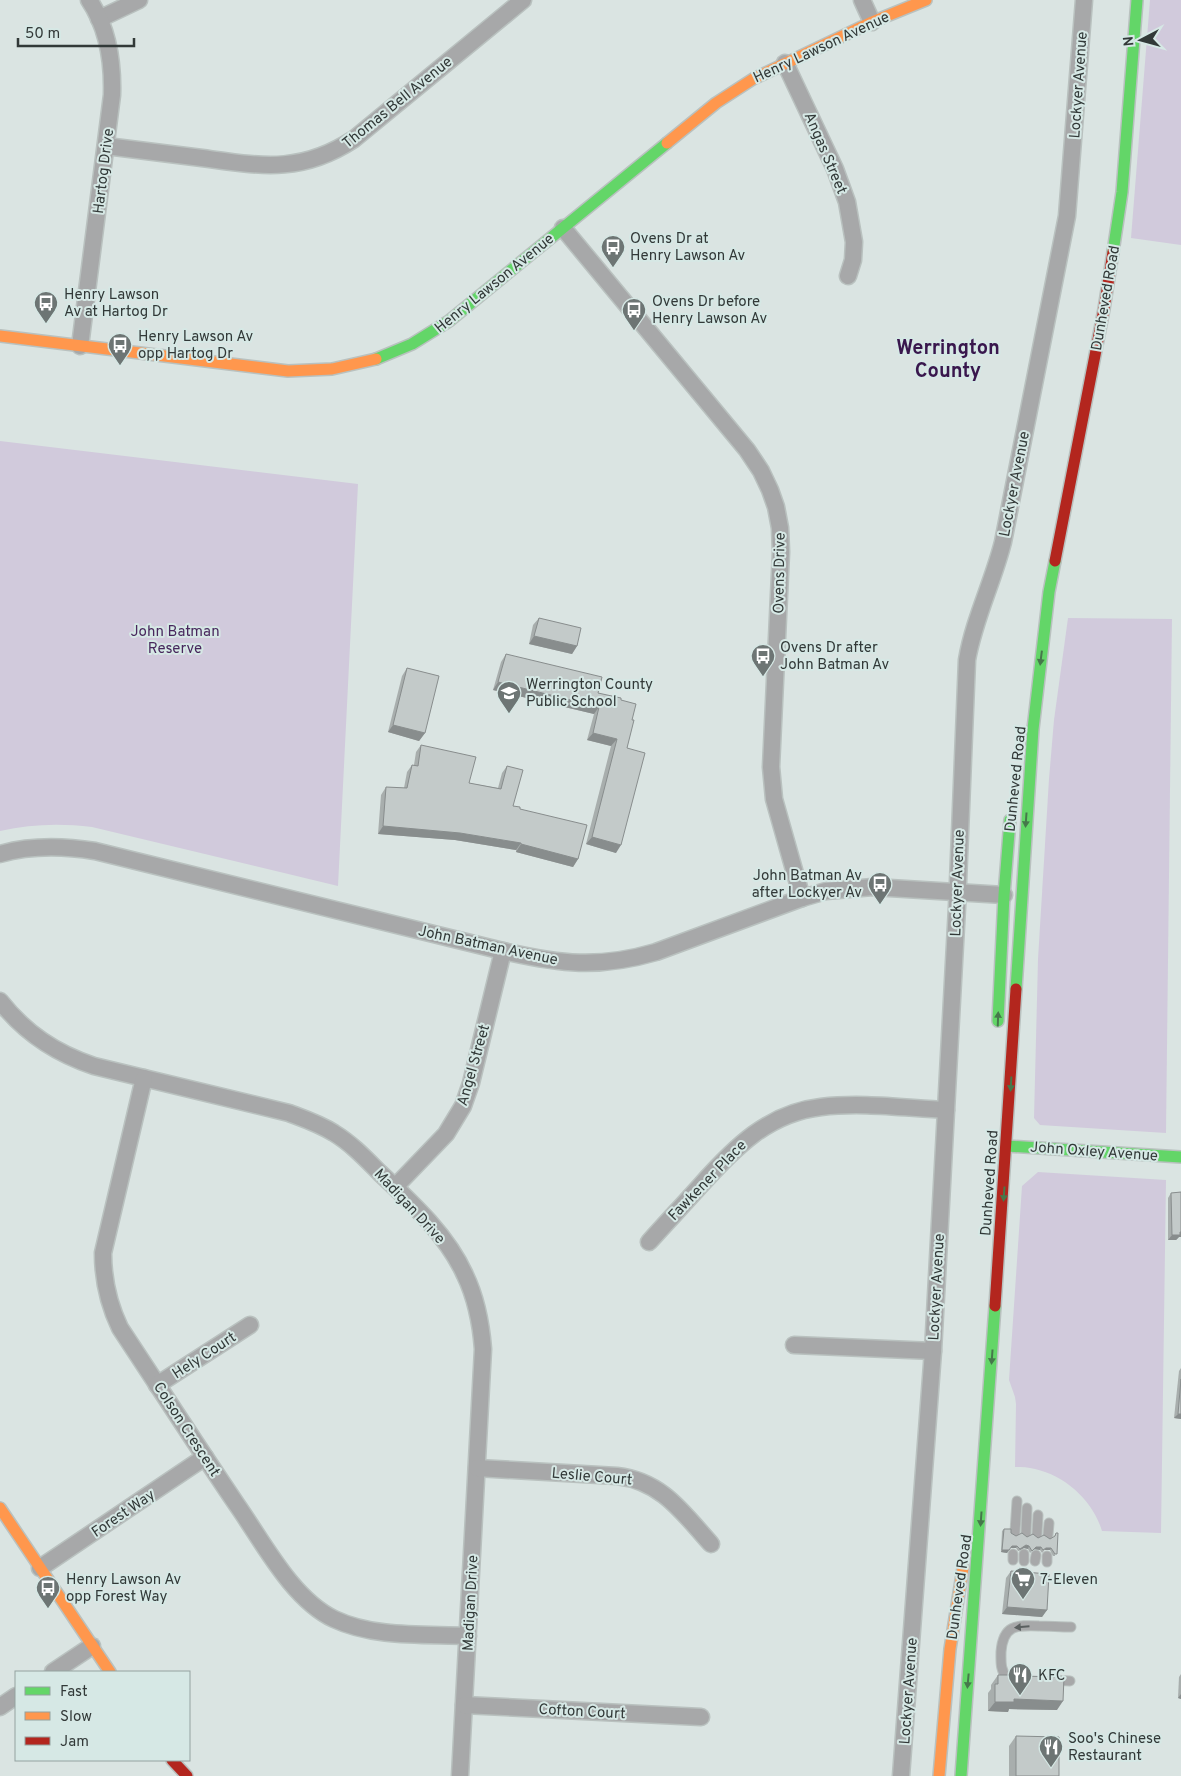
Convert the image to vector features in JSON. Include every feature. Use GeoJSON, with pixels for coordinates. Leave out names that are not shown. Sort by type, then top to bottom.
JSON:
{"type":"FeatureCollection","features":[{"type":"Feature","properties":{"kind":"main road","name":"Henry Lawson Avenue"},"geometry":{"type":"LineString","coordinates":[[0,336],[288,371],[326,370],[362,364],[399,351],[430,334],[716,103],[753,79],[785,63],[872,22],[926,0]]}},
{"type":"Feature","properties":{"kind":"main road","name":"Dunheved Road"},"geometry":{"type":"LineString","coordinates":[[961,1776],[1007,1146],[1033,729],[1049,592],[1113,256],[1122,192],[1137,0]]}},
{"type":"Feature","properties":{"kind":"main road","name":"Dunheved Road"},"geometry":{"type":"LineString","coordinates":[[1028,671],[1037,622],[1049,592]]}},
{"type":"Feature","properties":{"kind":"main road","name":"Dunheved Road"},"geometry":{"type":"LineString","coordinates":[[998,1034],[1004,895],[1011,811]]}},
{"type":"Feature","properties":{"kind":"main road"},"geometry":{"type":"LineString","coordinates":[[1020,930],[1004,895],[1024,855]]}},
{"type":"Feature","properties":{"kind":"main road"},"geometry":{"type":"LineString","coordinates":[[995,1161],[1007,1146],[998,1129]]}},
{"type":"Feature","properties":{"kind":"main road","name":"John Oxley Avenue"},"geometry":{"type":"LineString","coordinates":[[1007,1146],[1181,1156]]}},
{"type":"Feature","properties":{"kind":"main road","name":"Dunheved Road"},"geometry":{"type":"LineString","coordinates":[[967,1537],[969,1502]]}},
{"type":"Feature","properties":{"kind":"main road"},"geometry":{"type":"LineString","coordinates":[[0,1508],[109,1671]]}},
{"type":"Feature","properties":{"kind":"main road","name":"Dunheved Road"},"geometry":{"type":"LineString","coordinates":[[939,1776],[950,1649],[965,1554]]}},
{"type":"Feature","properties":{"kind":"main road"},"geometry":{"type":"LineString","coordinates":[[942,1747],[965,1724],[945,1698]]}},
{"type":"Feature","properties":{"kind":"main road"},"geometry":{"type":"LineString","coordinates":[[173,1761],[187,1776]]}},
{"type":"Feature","properties":{"kind":"street","name":"Hartog Drive"},"geometry":{"type":"LineString","coordinates":[[80,346],[106,146],[112,78],[108,46],[99,19],[89,0]]}},
{"type":"Feature","properties":{"kind":"street"},"geometry":{"type":"LineString","coordinates":[[99,19],[139,0]]}},
{"type":"Feature","properties":{"kind":"street","name":"Thomas Bell Avenue"},"geometry":{"type":"LineString","coordinates":[[106,146],[263,166],[293,164],[325,155],[354,139],[523,0]]}},
{"type":"Feature","properties":{"kind":"street"},"geometry":{"type":"LineString","coordinates":[[862,0],[872,22]]}},
{"type":"Feature","properties":{"kind":"street","name":"Lockyer Avenue"},"geometry":{"type":"LineString","coordinates":[[902,1776],[933,1351],[967,660],[970,642],[997,565],[1003,542],[1066,216],[1084,0]]}},
{"type":"Feature","properties":{"kind":"street","name":"Angas Street"},"geometry":{"type":"LineString","coordinates":[[785,63],[835,169],[847,202],[854,242],[853,260],[848,276]]}},
{"type":"Feature","properties":{"kind":"street","name":"Ovens Drive"},"geometry":{"type":"LineString","coordinates":[[563,228],[747,450],[761,471],[776,507],[782,552],[771,767],[772,788],[802,898]]}},
{"type":"Feature","properties":{"kind":"street","name":"John Batman Avenue"},"geometry":{"type":"LineString","coordinates":[[0,854],[49,847],[95,851],[502,951],[549,961],[576,963],[605,963],[656,952],[802,898],[826,891],[856,887],[887,887],[1004,895]]}},
{"type":"Feature","properties":{"kind":"street","name":"Angel Street"},"geometry":{"type":"LineString","coordinates":[[395,1187],[446,1134],[463,1106],[471,1083],[502,951]]}},
{"type":"Feature","properties":{"kind":"street","name":"Madigan Drive"},"geometry":{"type":"LineString","coordinates":[[0,1001],[33,1035],[60,1053],[94,1066],[289,1113],[319,1124],[351,1145],[395,1187],[436,1230],[466,1275],[481,1325],[483,1349],[460,1776]]}},
{"type":"Feature","properties":{"kind":"street","name":"Colson Crescent"},"geometry":{"type":"LineString","coordinates":[[144,1078],[103,1253],[103,1272],[111,1308],[120,1328],[205,1458],[292,1584],[318,1610],[345,1624],[367,1630],[468,1636]]}},
{"type":"Feature","properties":{"kind":"street","name":"Fawkener Place"},"geometry":{"type":"LineString","coordinates":[[649,1242],[729,1154],[753,1133],[779,1118],[804,1110],[834,1106],[946,1110]]}},
{"type":"Feature","properties":{"kind":"street","name":"Hely Court"},"geometry":{"type":"LineString","coordinates":[[157,1385],[250,1325]]}},
{"type":"Feature","properties":{"kind":"street"},"geometry":{"type":"LineString","coordinates":[[794,1345],[933,1351]]}},
{"type":"Feature","properties":{"kind":"street","name":"Forest Way"},"geometry":{"type":"LineString","coordinates":[[40,1568],[205,1458]]}},
{"type":"Feature","properties":{"kind":"street","name":"Leslie Court"},"geometry":{"type":"LineString","coordinates":[[477,1468],[617,1476],[637,1480],[666,1496],[711,1544]]}},
{"type":"Feature","properties":{"kind":"street"},"geometry":{"type":"LineString","coordinates":[[54,1671],[92,1646]]}},
{"type":"Feature","properties":{"kind":"street"},"geometry":{"type":"LineString","coordinates":[[0,1707],[15,1697]]}},
{"type":"Feature","properties":{"kind":"street","name":"Cofton Court"},"geometry":{"type":"LineString","coordinates":[[464,1705],[700,1717]]}},
{"type":"Feature","properties":{"kind":"lane"},"geometry":{"type":"LineString","coordinates":[[1015,1532],[1017,1501]]}},
{"type":"Feature","properties":{"kind":"lane"},"geometry":{"type":"LineString","coordinates":[[1026,1533],[1027,1508]]}},
{"type":"Feature","properties":{"kind":"lane"},"geometry":{"type":"LineString","coordinates":[[1037,1534],[1038,1515]]}},
{"type":"Feature","properties":{"kind":"lane"},"geometry":{"type":"LineString","coordinates":[[1048,1535],[1049,1523]]}},
{"type":"Feature","properties":{"kind":"lane"},"geometry":{"type":"LineString","coordinates":[[1025,1680],[1007,1678],[1001,1669],[1002,1642],[1008,1631],[1021,1626],[1071,1627]]}},
{"type":"Feature","properties":{"kind":"lane"},"geometry":{"type":"LineString","coordinates":[[1043,1680],[1070,1680]]}},
{"type":"Feature","properties":{"kind":"green space"},"geometry":{"type":"Polygon","coordinates":[[[1150,0],[1181,0],[1181,245],[1131,238],[1150,0]]]}},
{"type":"Feature","properties":{"kind":"green space","name":"John Batman Reserve"},"geometry":{"type":"Polygon","coordinates":[[[0,441],[358,484],[338,886],[92,827],[46,825],[0,831],[0,441]]]}},
{"type":"Feature","properties":{"kind":"green space"},"geometry":{"type":"Polygon","coordinates":[[[1068,618],[1172,619],[1166,1133],[1040,1125],[1034,1118],[1038,959],[1049,779],[1054,720],[1068,618]]]}},
{"type":"Feature","properties":{"kind":"green space"},"geometry":{"type":"Polygon","coordinates":[[[1038,1172],[1166,1180],[1161,1533],[1102,1531],[1092,1510],[1077,1491],[1046,1472],[1015,1467],[1016,1404],[1009,1380],[1022,1186],[1038,1172]]]}},
{"type":"Feature","properties":{"kind":"building"},"geometry":{"type":"Polygon","coordinates":[[[539,618],[581,628],[577,646],[534,636],[539,618]]]}},
{"type":"Feature","properties":{"kind":"building"},"geometry":{"type":"Polygon","coordinates":[[[506,654],[602,677],[598,693],[621,698],[621,700],[636,704],[627,748],[645,753],[621,845],[592,837],[617,739],[593,733],[599,707],[498,682],[506,654]]]}},
{"type":"Feature","properties":{"kind":"building"},"geometry":{"type":"Polygon","coordinates":[[[407,668],[439,676],[425,733],[393,725],[407,668]]]}},
{"type":"Feature","properties":{"kind":"building"},"geometry":{"type":"Polygon","coordinates":[[[421,745],[476,757],[469,783],[501,789],[507,766],[523,770],[513,806],[587,825],[578,859],[521,843],[460,833],[383,826],[386,787],[407,788],[412,765],[418,766],[421,745]]]}},
{"type":"Feature","properties":{"kind":"building"},"geometry":{"type":"Polygon","coordinates":[[[1181,1192],[1181,1232],[1180,1235],[1172,1235],[1171,1193],[1181,1192]]]}},
{"type":"Feature","properties":{"kind":"building"},"geometry":{"type":"Polygon","coordinates":[[[1181,1379],[1181,1414],[1178,1414],[1181,1379]]]}},
{"type":"Feature","properties":{"kind":"building"},"geometry":{"type":"Polygon","coordinates":[[[1004,1529],[1011,1529],[1011,1533],[1016,1536],[1022,1533],[1027,1537],[1033,1534],[1038,1538],[1044,1535],[1050,1539],[1058,1533],[1057,1554],[1051,1548],[1043,1550],[1041,1547],[1036,1547],[1032,1551],[1026,1545],[1020,1549],[1017,1546],[1012,1546],[1009,1550],[1002,1550],[1004,1529]]]}},
{"type":"Feature","properties":{"kind":"building","name":"7-Eleven"},"geometry":{"type":"Polygon","coordinates":[[[1011,1571],[1049,1574],[1047,1610],[1007,1607],[1011,1571]]]}},
{"type":"Feature","properties":{"kind":"building"},"geometry":{"type":"Polygon","coordinates":[[[1013,1674],[1018,1676],[1064,1677],[1063,1701],[1014,1699],[1014,1702],[995,1702],[995,1684],[998,1684],[998,1675],[1013,1674]]]}},
{"type":"Feature","properties":{"kind":"building"},"geometry":{"type":"Polygon","coordinates":[[[1016,1736],[1059,1737],[1059,1776],[1016,1776],[1016,1736]]]}},
{"type":"Feature","properties":{"kind":"traffic: fast"},"geometry":{"type":"LineString","coordinates":[[1113,252],[1122,192],[1137,0]]}},
{"type":"Feature","properties":{"kind":"traffic: fast"},"geometry":{"type":"LineString","coordinates":[[376,359],[412,344],[449,321],[667,143]]}},
{"type":"Feature","properties":{"kind":"traffic: fast"},"geometry":{"type":"LineString","coordinates":[[1016,989],[1033,729],[1049,592],[1055,561]]}},
{"type":"Feature","properties":{"kind":"traffic: fast"},"geometry":{"type":"LineString","coordinates":[[998,1021],[1004,895],[1010,820]]}},
{"type":"Feature","properties":{"kind":"traffic: fast"},"geometry":{"type":"LineString","coordinates":[[1007,1146],[1181,1157]]}},
{"type":"Feature","properties":{"kind":"traffic: fast"},"geometry":{"type":"LineString","coordinates":[[961,1776],[995,1306]]}},
{"type":"Feature","properties":{"kind":"traffic: slow"},"geometry":{"type":"LineString","coordinates":[[667,143],[716,103],[753,79],[872,22],[926,0]]}},
{"type":"Feature","properties":{"kind":"traffic: slow"},"geometry":{"type":"LineString","coordinates":[[0,336],[288,371],[332,369],[376,359]]}},
{"type":"Feature","properties":{"kind":"traffic: slow"},"geometry":{"type":"LineString","coordinates":[[0,1508],[109,1671]]}},
{"type":"Feature","properties":{"kind":"traffic: slow"},"geometry":{"type":"LineString","coordinates":[[939,1776],[950,1649],[963,1568]]}},
{"type":"Feature","properties":{"kind":"traffic: jam"},"geometry":{"type":"LineString","coordinates":[[1055,561],[1104,309],[1113,252]]}},
{"type":"Feature","properties":{"kind":"traffic: jam"},"geometry":{"type":"LineString","coordinates":[[995,1306],[1016,989]]}},
{"type":"Feature","properties":{"kind":"traffic: jam"},"geometry":{"type":"LineString","coordinates":[[173,1761],[187,1776]]}},
{"type":"Feature","properties":{"kind":"place","name":"Ovens Dr at Henry Lawson Av"},"geometry":{"type":"Point","coordinates":[613,268]}},
{"type":"Feature","properties":{"kind":"place","name":"Henry Lawson Av at Hartog Dr"},"geometry":{"type":"Point","coordinates":[46,324]}},
{"type":"Feature","properties":{"kind":"place","name":"Ovens Dr before Henry Lawson Av"},"geometry":{"type":"Point","coordinates":[634,331]}},
{"type":"Feature","properties":{"kind":"place","name":"Henry Lawson Av opp Hartog Dr"},"geometry":{"type":"Point","coordinates":[120,366]}},
{"type":"Feature","properties":{"kind":"place","name":"Ovens Dr after John Batman Av"},"geometry":{"type":"Point","coordinates":[763,677]}},
{"type":"Feature","properties":{"kind":"place","name":"Werrington County Public School"},"geometry":{"type":"Point","coordinates":[509,714]}},
{"type":"Feature","properties":{"kind":"place","name":"John Batman Av after Lockyer Av"},"geometry":{"type":"Point","coordinates":[880,905]}},
{"type":"Feature","properties":{"kind":"place","name":"7-Eleven"},"geometry":{"type":"Point","coordinates":[1023,1600]}},
{"type":"Feature","properties":{"kind":"place","name":"Henry Lawson Av opp Forest Way"},"geometry":{"type":"Point","coordinates":[48,1609]}},
{"type":"Feature","properties":{"kind":"place","name":"KFC"},"geometry":{"type":"Point","coordinates":[1020,1696]}},
{"type":"Feature","properties":{"kind":"place","name":"Soo's Chinese Restaurant"},"geometry":{"type":"Point","coordinates":[1051,1768]}},
{"type":"Feature","properties":{"kind":"district","name":"Werrington County"},"geometry":{"type":"Point","coordinates":[948,358]}}]}
